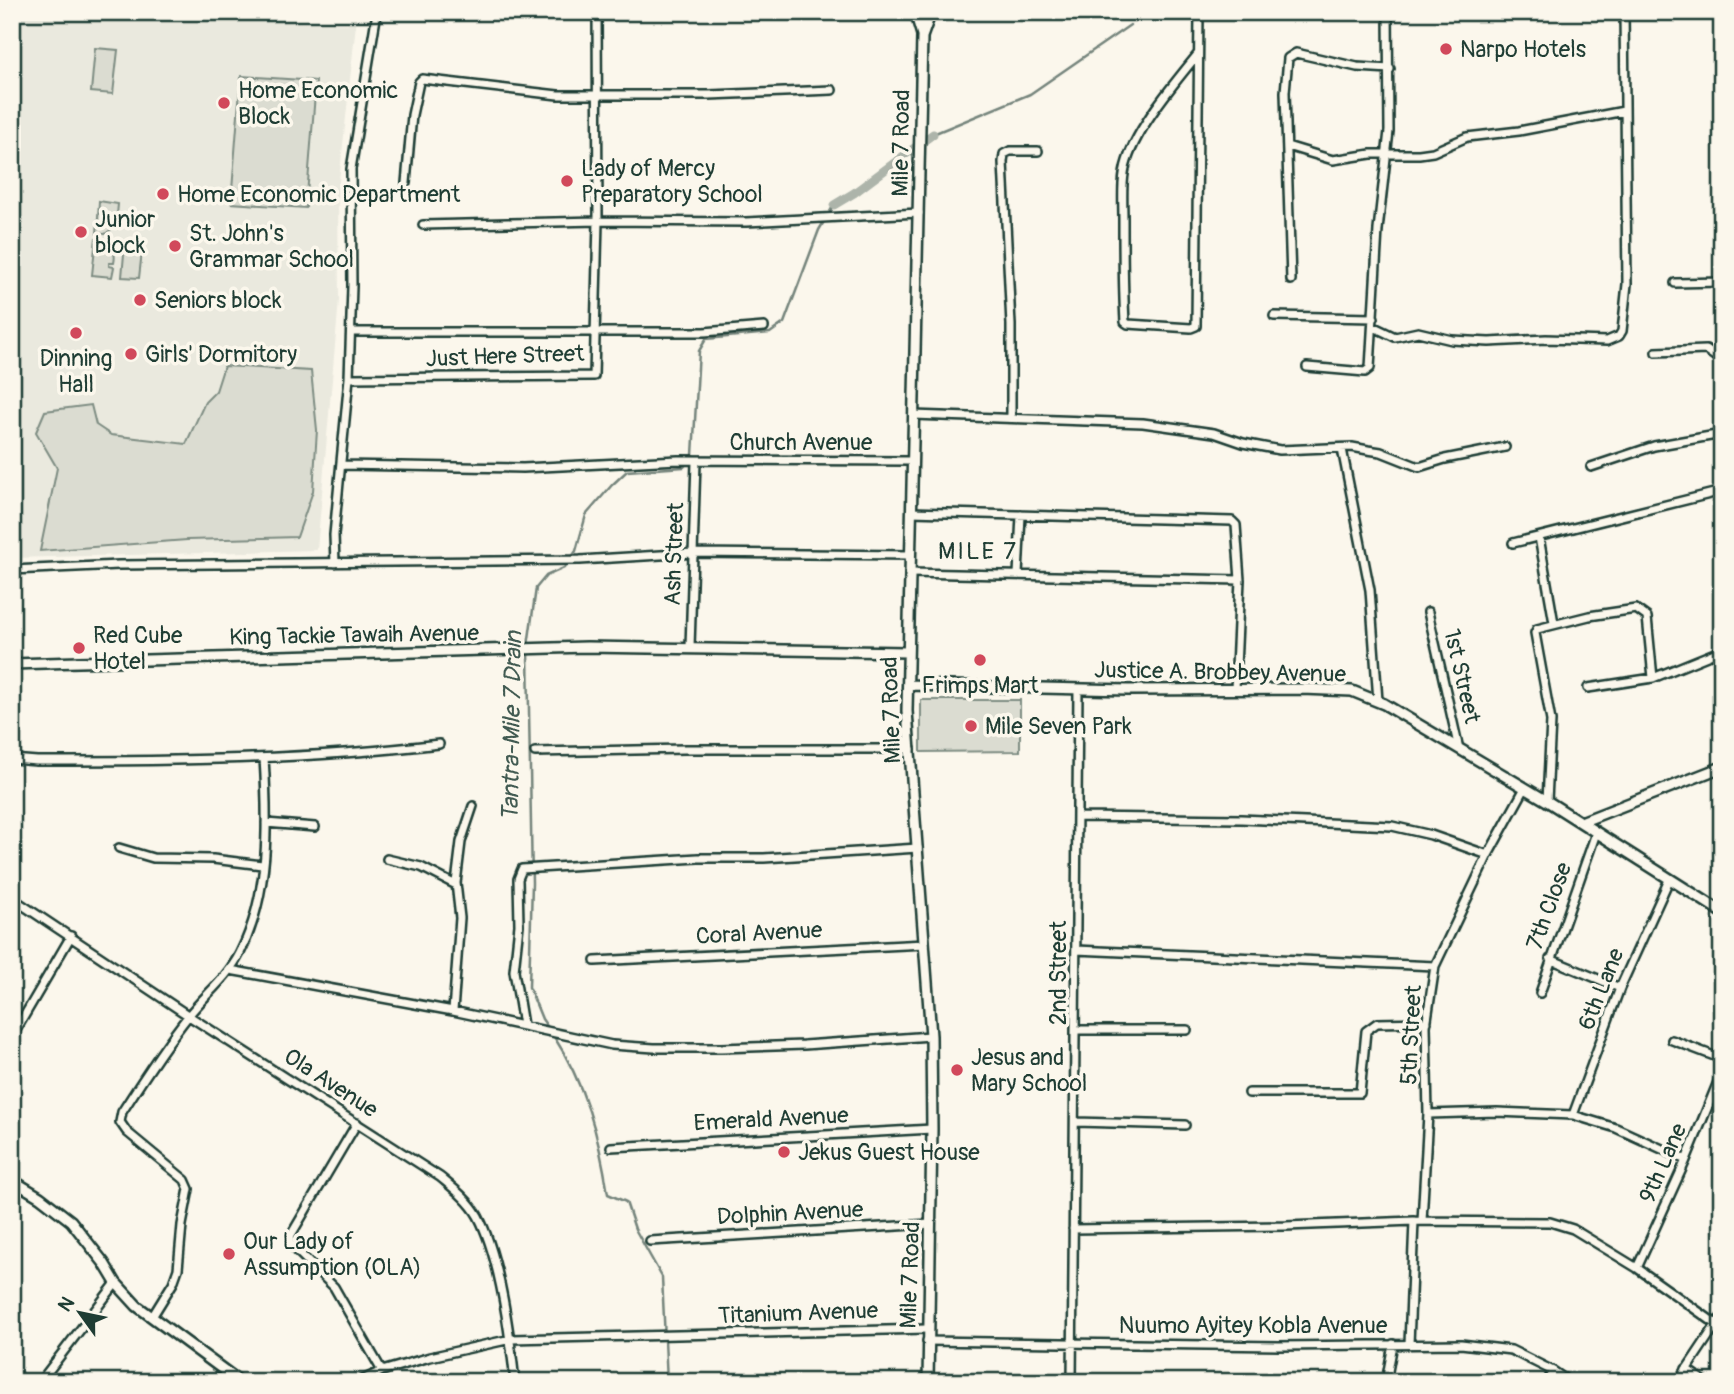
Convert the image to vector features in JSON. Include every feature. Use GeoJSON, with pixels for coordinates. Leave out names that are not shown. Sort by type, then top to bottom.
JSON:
{"type":"FeatureCollection","features":[{"type":"Feature","properties":{"kind":"street"},"geometry":{"type":"LineString","coordinates":[[335,563],[334,536],[351,332],[351,169],[377,12]]}},
{"type":"Feature","properties":{"kind":"street","name":"Just Here Street"},"geometry":{"type":"LineString","coordinates":[[349,378],[591,377],[595,373],[599,95],[597,12]]}},
{"type":"Feature","properties":{"kind":"street"},"geometry":{"type":"LineString","coordinates":[[915,12],[922,37]]}},
{"type":"Feature","properties":{"kind":"street"},"geometry":{"type":"LineString","coordinates":[[922,37],[931,12]]}},
{"type":"Feature","properties":{"kind":"street"},"geometry":{"type":"LineString","coordinates":[[1198,54],[1172,86],[1138,138],[1127,161],[1123,251],[1125,322],[1128,324],[1191,328],[1196,326],[1199,12]]}},
{"type":"Feature","properties":{"kind":"street"},"geometry":{"type":"LineString","coordinates":[[1307,367],[1368,371],[1371,360],[1378,230],[1387,155],[1390,69],[1388,12]]}},
{"type":"Feature","properties":{"kind":"street"},"geometry":{"type":"LineString","coordinates":[[1274,316],[1374,322],[1395,337],[1418,332],[1452,340],[1489,342],[1546,339],[1607,341],[1619,336],[1622,331],[1627,284],[1624,12]]}},
{"type":"Feature","properties":{"kind":"street","name":"Mile 7 Road"},"geometry":{"type":"LineString","coordinates":[[922,37],[906,710],[931,1036],[928,1382]]}},
{"type":"Feature","properties":{"kind":"street"},"geometry":{"type":"LineString","coordinates":[[1291,280],[1286,63],[1291,54],[1296,53],[1357,67],[1390,69]]}},
{"type":"Feature","properties":{"kind":"street"},"geometry":{"type":"LineString","coordinates":[[406,183],[412,115],[422,79],[532,93],[599,95],[832,90]]}},
{"type":"Feature","properties":{"kind":"street"},"geometry":{"type":"LineString","coordinates":[[1287,146],[1333,160],[1371,154],[1433,152],[1467,137],[1518,131],[1624,111]]}},
{"type":"Feature","properties":{"kind":"street"},"geometry":{"type":"LineString","coordinates":[[1011,418],[1011,325],[1003,162],[1004,155],[1010,151],[1038,151]]}},
{"type":"Feature","properties":{"kind":"street"},"geometry":{"type":"LineString","coordinates":[[424,225],[746,222],[919,213]]}},
{"type":"Feature","properties":{"kind":"street"},"geometry":{"type":"LineString","coordinates":[[1675,283],[1722,282]]}},
{"type":"Feature","properties":{"kind":"street"},"geometry":{"type":"LineString","coordinates":[[351,332],[704,331],[764,327]]}},
{"type":"Feature","properties":{"kind":"street"},"geometry":{"type":"LineString","coordinates":[[1656,352],[1704,350],[1722,361]]}},
{"type":"Feature","properties":{"kind":"street"},"geometry":{"type":"LineString","coordinates":[[913,415],[1143,423],[1214,433],[1243,443],[1280,450],[1352,447],[1381,452],[1419,467],[1506,447]]}},
{"type":"Feature","properties":{"kind":"street"},"geometry":{"type":"LineString","coordinates":[[1591,467],[1654,446],[1722,434]]}},
{"type":"Feature","properties":{"kind":"street"},"geometry":{"type":"LineString","coordinates":[[1342,449],[1370,590],[1378,701]]}},
{"type":"Feature","properties":{"kind":"street","name":"Church Avenue"},"geometry":{"type":"LineString","coordinates":[[341,465],[523,468],[678,460],[911,461]]}},
{"type":"Feature","properties":{"kind":"street","name":"Ash Street"},"geometry":{"type":"LineString","coordinates":[[690,648],[694,462]]}},
{"type":"Feature","properties":{"kind":"street"},"geometry":{"type":"LineString","coordinates":[[1513,543],[1722,491]]}},
{"type":"Feature","properties":{"kind":"street"},"geometry":{"type":"LineString","coordinates":[[911,512],[1232,521],[1236,526],[1240,580],[1235,689]]}},
{"type":"Feature","properties":{"kind":"street"},"geometry":{"type":"LineString","coordinates":[[1018,575],[1021,515]]}},
{"type":"Feature","properties":{"kind":"street"},"geometry":{"type":"LineString","coordinates":[[1539,537],[1554,623]]}},
{"type":"Feature","properties":{"kind":"street"},"geometry":{"type":"LineString","coordinates":[[12,570],[119,565],[580,560],[693,553],[909,555]]}},
{"type":"Feature","properties":{"kind":"street"},"geometry":{"type":"LineString","coordinates":[[910,573],[1240,580]]}},
{"type":"Feature","properties":{"kind":"street"},"geometry":{"type":"LineString","coordinates":[[1547,801],[1551,721],[1535,633],[1542,626],[1554,623],[1636,609],[1642,611],[1647,617],[1653,678]]}},
{"type":"Feature","properties":{"kind":"street","name":"1st Street"},"geometry":{"type":"LineString","coordinates":[[1428,612],[1459,749]]}},
{"type":"Feature","properties":{"kind":"street","name":"King Tackie Tawaih Avenue"},"geometry":{"type":"LineString","coordinates":[[12,664],[535,649],[690,648],[907,652]]}},
{"type":"Feature","properties":{"kind":"street"},"geometry":{"type":"LineString","coordinates":[[1588,688],[1653,678],[1722,650]]}},
{"type":"Feature","properties":{"kind":"street","name":"Justice A. Brobbey Avenue"},"geometry":{"type":"LineString","coordinates":[[908,685],[1078,690],[1303,688],[1352,691],[1378,701],[1547,801],[1722,912]]}},
{"type":"Feature","properties":{"kind":"street","name":"2nd Street"},"geometry":{"type":"LineString","coordinates":[[1072,1382],[1078,690]]}},
{"type":"Feature","properties":{"kind":"street"},"geometry":{"type":"LineString","coordinates":[[12,759],[187,761],[386,750],[439,744]]}},
{"type":"Feature","properties":{"kind":"street"},"geometry":{"type":"LineString","coordinates":[[535,752],[911,748]]}},
{"type":"Feature","properties":{"kind":"street"},"geometry":{"type":"LineString","coordinates":[[152,1317],[173,1283],[178,1269],[189,1189],[185,1180],[127,1132],[120,1122],[122,1112],[189,1016],[230,970],[252,925],[260,892],[266,823],[264,758]]}},
{"type":"Feature","properties":{"kind":"street"},"geometry":{"type":"LineString","coordinates":[[1581,822],[1722,767]]}},
{"type":"Feature","properties":{"kind":"street","name":"5th Street"},"geometry":{"type":"LineString","coordinates":[[1409,1344],[1428,1114],[1427,1022],[1435,966],[1488,855],[1525,788]]}},
{"type":"Feature","properties":{"kind":"street"},"geometry":{"type":"LineString","coordinates":[[453,1011],[460,918],[456,885],[461,842],[472,806]]}},
{"type":"Feature","properties":{"kind":"street"},"geometry":{"type":"LineString","coordinates":[[1078,817],[1241,819],[1392,826],[1431,835],[1488,855]]}},
{"type":"Feature","properties":{"kind":"street"},"geometry":{"type":"LineString","coordinates":[[266,823],[315,827]]}},
{"type":"Feature","properties":{"kind":"street","name":"7th Close"},"geometry":{"type":"LineString","coordinates":[[1540,993],[1596,833]]}},
{"type":"Feature","properties":{"kind":"street"},"geometry":{"type":"LineString","coordinates":[[119,848],[153,858],[214,859],[262,865]]}},
{"type":"Feature","properties":{"kind":"street"},"geometry":{"type":"LineString","coordinates":[[523,1025],[514,971],[519,925],[518,874],[522,869],[918,848]]}},
{"type":"Feature","properties":{"kind":"street"},"geometry":{"type":"LineString","coordinates":[[387,859],[421,867],[456,885]]}},
{"type":"Feature","properties":{"kind":"street","name":"6th Lane"},"geometry":{"type":"LineString","coordinates":[[1573,1115],[1620,988],[1669,880]]}},
{"type":"Feature","properties":{"kind":"street","name":"Ola Avenue"},"geometry":{"type":"LineString","coordinates":[[12,898],[189,1016],[440,1177],[461,1195],[478,1216],[493,1259],[511,1339],[515,1382]]}},
{"type":"Feature","properties":{"kind":"street"},"geometry":{"type":"LineString","coordinates":[[12,1037],[71,936]]}},
{"type":"Feature","properties":{"kind":"street","name":"Coral Avenue"},"geometry":{"type":"LineString","coordinates":[[595,961],[925,944]]}},
{"type":"Feature","properties":{"kind":"street"},"geometry":{"type":"LineString","coordinates":[[1076,950],[1435,966]]}},
{"type":"Feature","properties":{"kind":"street"},"geometry":{"type":"LineString","coordinates":[[1550,959],[1620,988]]}},
{"type":"Feature","properties":{"kind":"street"},"geometry":{"type":"LineString","coordinates":[[230,970],[556,1031],[612,1045],[654,1048],[804,1045],[931,1036]]}},
{"type":"Feature","properties":{"kind":"street"},"geometry":{"type":"LineString","coordinates":[[1249,1093],[1360,1093],[1366,1031],[1377,1023],[1427,1022]]}},
{"type":"Feature","properties":{"kind":"street"},"geometry":{"type":"LineString","coordinates":[[1077,1031],[1187,1030]]}},
{"type":"Feature","properties":{"kind":"street"},"geometry":{"type":"LineString","coordinates":[[1672,1040],[1722,1059]]}},
{"type":"Feature","properties":{"kind":"street","name":"9th Lane"},"geometry":{"type":"LineString","coordinates":[[1637,1268],[1722,1072]]}},
{"type":"Feature","properties":{"kind":"street"},"geometry":{"type":"LineString","coordinates":[[1428,1114],[1497,1112],[1573,1115],[1616,1128],[1686,1160]]}},
{"type":"Feature","properties":{"kind":"street"},"geometry":{"type":"LineString","coordinates":[[1076,1122],[1185,1125]]}},
{"type":"Feature","properties":{"kind":"street"},"geometry":{"type":"LineString","coordinates":[[357,1123],[290,1241],[339,1294],[382,1371]]}},
{"type":"Feature","properties":{"kind":"street","name":"Emerald Avenue"},"geometry":{"type":"LineString","coordinates":[[611,1147],[932,1129]]}},
{"type":"Feature","properties":{"kind":"street"},"geometry":{"type":"LineString","coordinates":[[12,1180],[71,1221],[116,1283],[137,1306],[240,1382]]}},
{"type":"Feature","properties":{"kind":"street"},"geometry":{"type":"LineString","coordinates":[[1073,1229],[1418,1221],[1560,1224],[1573,1229],[1637,1268],[1716,1324]]}},
{"type":"Feature","properties":{"kind":"street","name":"Dolphin Avenue"},"geometry":{"type":"LineString","coordinates":[[650,1241],[931,1224]]}},
{"type":"Feature","properties":{"kind":"street"},"geometry":{"type":"LineString","coordinates":[[40,1382],[116,1283]]}},
{"type":"Feature","properties":{"kind":"street"},"geometry":{"type":"LineString","coordinates":[[1678,1382],[1722,1316]]}},
{"type":"Feature","properties":{"kind":"street","name":"Titanium Avenue"},"geometry":{"type":"LineString","coordinates":[[358,1382],[382,1371],[430,1357],[511,1339],[927,1328]]}},
{"type":"Feature","properties":{"kind":"street","name":"Nuumo Ayitey Kobla Avenue"},"geometry":{"type":"LineString","coordinates":[[928,1342],[1279,1346],[1461,1344],[1511,1350],[1569,1382]]}},
{"type":"Feature","properties":{"kind":"street"},"geometry":{"type":"LineString","coordinates":[[1387,1382],[1393,1344]]}},
{"type":"Feature","properties":{"kind":"street"},"geometry":{"type":"LineString","coordinates":[[1686,1369],[1705,1382]]}},
{"type":"Feature","properties":{"kind":"street"},"geometry":{"type":"LineString","coordinates":[[1547,1382],[1553,1371]]}},
{"type":"Feature","properties":{"kind":"shaded area","name":"St. John's Grammar School"},"geometry":{"type":"Polygon","coordinates":[[[12,13],[356,24],[338,191],[339,300],[317,550],[12,558],[12,13]]]}},
{"type":"Feature","properties":{"kind":"shaded area"},"geometry":{"type":"Polygon","coordinates":[[[95,48],[118,50],[113,94],[91,92],[95,48]]]}},
{"type":"Feature","properties":{"kind":"shaded area"},"geometry":{"type":"Polygon","coordinates":[[[241,76],[316,81],[306,208],[231,203],[241,76]]]}},
{"type":"Feature","properties":{"kind":"shaded area"},"geometry":{"type":"Polygon","coordinates":[[[99,201],[118,204],[116,226],[105,234],[97,234],[99,201]]]}},
{"type":"Feature","properties":{"kind":"shaded area"},"geometry":{"type":"Polygon","coordinates":[[[96,238],[106,239],[113,247],[114,263],[109,263],[109,266],[114,267],[112,277],[92,275],[96,238]]]}},
{"type":"Feature","properties":{"kind":"shaded area"},"geometry":{"type":"Polygon","coordinates":[[[132,242],[143,242],[139,278],[122,277],[124,254],[132,242]]]}},
{"type":"Feature","properties":{"kind":"shaded area"},"geometry":{"type":"Polygon","coordinates":[[[224,366],[311,371],[317,430],[313,491],[297,537],[187,540],[40,551],[57,468],[36,432],[45,411],[91,405],[96,425],[111,435],[186,444],[205,402],[216,391],[224,366]]]}},
{"type":"Feature","properties":{"kind":"shaded area","name":"Mile Seven Park"},"geometry":{"type":"Polygon","coordinates":[[[921,700],[1020,700],[1020,751],[921,752],[921,700]]]}},
{"type":"Feature","properties":{"kind":"waterway"},"geometry":{"type":"LineString","coordinates":[[933,134],[1030,94],[1130,25]]}},
{"type":"Feature","properties":{"kind":"waterway"},"geometry":{"type":"LineString","coordinates":[[834,205],[933,134]]}},
{"type":"Feature","properties":{"kind":"waterway","name":"Tantra-Mile 7 Drain"},"geometry":{"type":"LineString","coordinates":[[528,646],[536,588],[546,576],[564,568],[576,551],[586,515],[627,471],[684,467],[693,455],[699,351],[706,339],[770,333],[784,323],[819,230],[834,205]]}},
{"type":"Feature","properties":{"kind":"waterway","name":"Tantra-Mile 7 Drain"},"geometry":{"type":"LineString","coordinates":[[528,652],[532,883],[529,987],[549,1029]]}},
{"type":"Feature","properties":{"kind":"waterway","name":"Tantra-Mile 7 Drain"},"geometry":{"type":"LineString","coordinates":[[553,1035],[574,1072],[589,1111],[608,1194],[626,1202],[635,1229],[662,1277],[667,1382]]}},
{"type":"Feature","properties":{"kind":"place","name":"Narpo Hotels"},"geometry":{"type":"Point","coordinates":[1446,49]}},
{"type":"Feature","properties":{"kind":"place","name":"Home Economic Block"},"geometry":{"type":"Point","coordinates":[224,103]}},
{"type":"Feature","properties":{"kind":"place","name":"Lady of Mercy Preparatory School"},"geometry":{"type":"Point","coordinates":[567,181]}},
{"type":"Feature","properties":{"kind":"place","name":"Home Economic Department"},"geometry":{"type":"Point","coordinates":[163,194]}},
{"type":"Feature","properties":{"kind":"place","name":"Junior block"},"geometry":{"type":"Point","coordinates":[81,232]}},
{"type":"Feature","properties":{"kind":"place","name":"St. John's Grammar School"},"geometry":{"type":"Point","coordinates":[175,246]}},
{"type":"Feature","properties":{"kind":"place","name":"Seniors block"},"geometry":{"type":"Point","coordinates":[140,300]}},
{"type":"Feature","properties":{"kind":"place","name":"Dinning Hall"},"geometry":{"type":"Point","coordinates":[76,333]}},
{"type":"Feature","properties":{"kind":"place","name":"Girls' Dormitory"},"geometry":{"type":"Point","coordinates":[131,354]}},
{"type":"Feature","properties":{"kind":"place","name":"Red Cube Hotel"},"geometry":{"type":"Point","coordinates":[79,648]}},
{"type":"Feature","properties":{"kind":"place","name":"Frimps Mart"},"geometry":{"type":"Point","coordinates":[980,660]}},
{"type":"Feature","properties":{"kind":"place","name":"Mile Seven Park"},"geometry":{"type":"Point","coordinates":[971,726]}},
{"type":"Feature","properties":{"kind":"place","name":"Jesus and Mary School"},"geometry":{"type":"Point","coordinates":[957,1070]}},
{"type":"Feature","properties":{"kind":"place","name":"Jekus Guest House"},"geometry":{"type":"Point","coordinates":[784,1152]}},
{"type":"Feature","properties":{"kind":"place","name":"Our Lady of Assumption (OLA)"},"geometry":{"type":"Point","coordinates":[229,1254]}},
{"type":"Feature","properties":{"kind":"district","name":"MILE 7"},"geometry":{"type":"Point","coordinates":[978,551]}}]}
